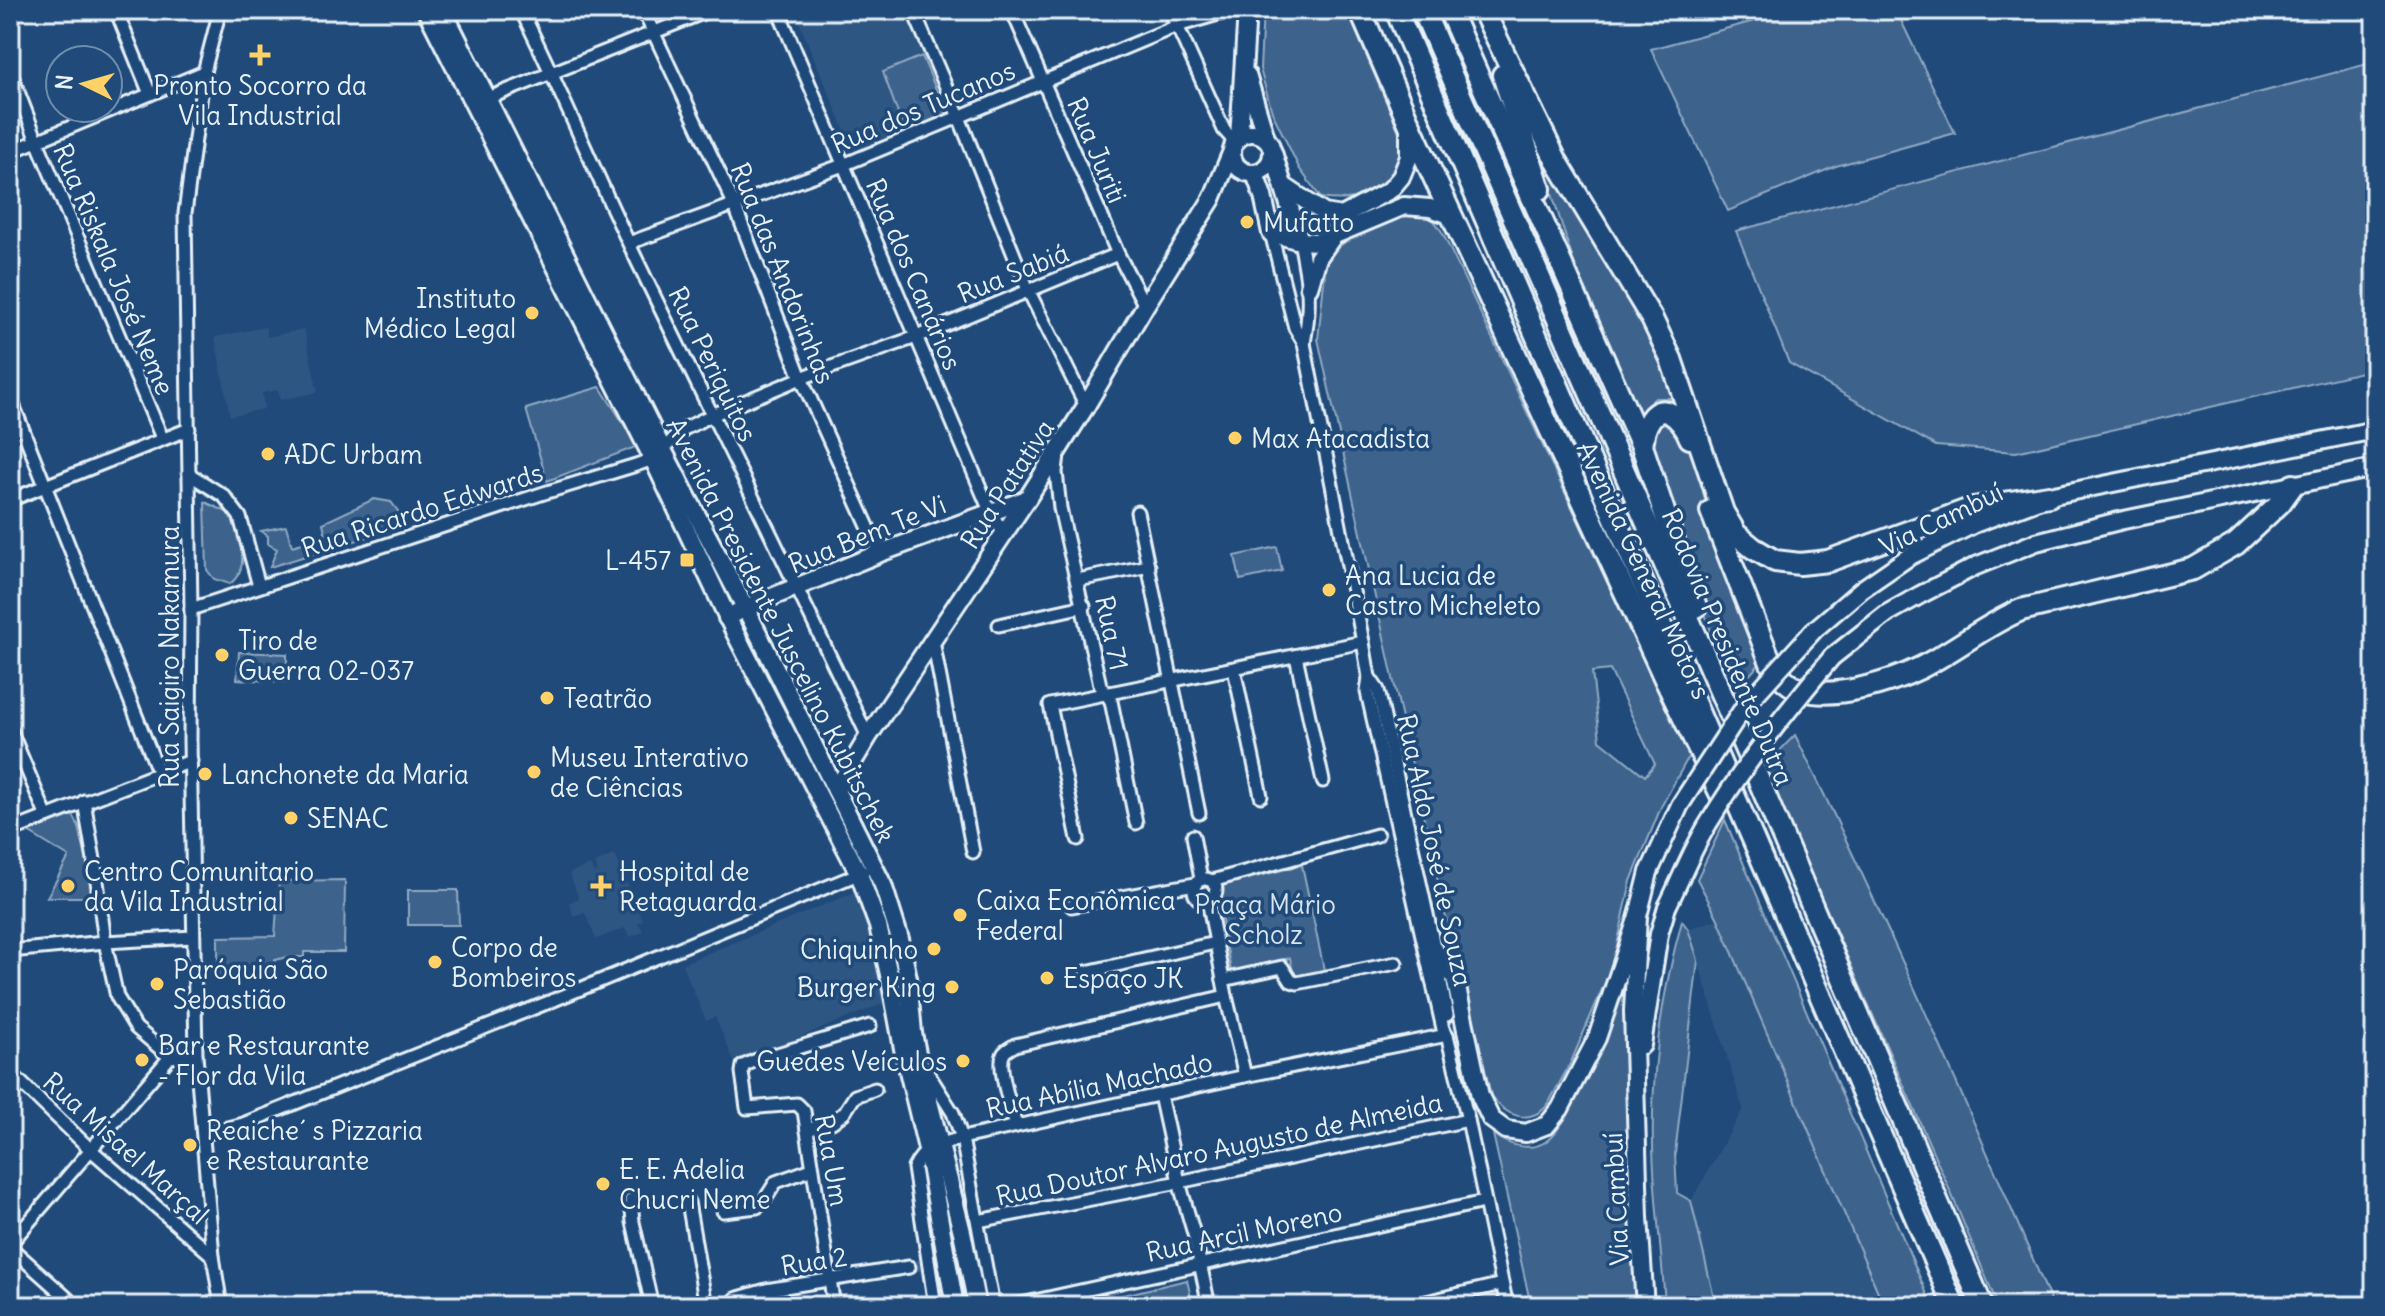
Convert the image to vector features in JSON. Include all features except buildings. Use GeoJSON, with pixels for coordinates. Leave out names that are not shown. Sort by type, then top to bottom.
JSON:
{"type":"FeatureCollection","features":[{"type":"Feature","properties":{"kind":"highway","name":"Avenida General Motors"},"geometry":{"type":"LineString","coordinates":[[1360,10],[1665,679],[1838,1035]]}},
{"type":"Feature","properties":{"kind":"highway","name":"Rodovia Presidente Dutra"},"geometry":{"type":"LineString","coordinates":[[1396,10],[1954,1306]]}},
{"type":"Feature","properties":{"kind":"highway","name":"Rodovia Presidente Dutra"},"geometry":{"type":"LineString","coordinates":[[1423,10],[1751,762],[1982,1306]]}},
{"type":"Feature","properties":{"kind":"highway"},"geometry":{"type":"LineString","coordinates":[[1449,10],[1642,446],[1751,762]]}},
{"type":"Feature","properties":{"kind":"highway"},"geometry":{"type":"LineString","coordinates":[[1482,10],[1576,299]]}},
{"type":"Feature","properties":{"kind":"highway"},"geometry":{"type":"LineString","coordinates":[[1482,10],[1563,174],[1652,319],[1671,359],[1723,512],[1736,534],[1775,561],[1800,564],[1828,561],[1973,508],[2049,496]]}},
{"type":"Feature","properties":{"kind":"highway"},"geometry":{"type":"LineString","coordinates":[[1642,446],[1646,426],[1652,417],[1662,412],[1672,413],[1689,433],[1707,501],[1773,668],[1784,681],[1800,690],[1829,693],[1867,686],[1920,668],[1997,620],[2021,610],[2193,569],[2236,544],[2280,503],[2293,485]]}},
{"type":"Feature","properties":{"kind":"main road","name":"Avenida Presidente Juscelino Kubitschek"},"geometry":{"type":"LineString","coordinates":[[426,10],[658,453],[745,608],[836,790],[866,870],[904,1054],[962,1232],[977,1306]]}},
{"type":"Feature","properties":{"kind":"main road","name":"Avenida Presidente Juscelino Kubitschek"},"geometry":{"type":"LineString","coordinates":[[443,10],[658,453],[727,618],[866,870],[883,885],[908,978],[913,1033],[934,1147],[955,1306]]}},
{"type":"Feature","properties":{"kind":"main road","name":"Rua Patativa"},"geometry":{"type":"LineString","coordinates":[[836,790],[1027,499],[1212,199],[1235,143],[1247,10]]}},
{"type":"Feature","properties":{"kind":"main road"},"geometry":{"type":"LineString","coordinates":[[1243,62],[1300,241]]}},
{"type":"Feature","properties":{"kind":"main road"},"geometry":{"type":"LineString","coordinates":[[1284,186],[1324,213],[1342,216],[1390,190],[1401,177],[1409,157],[1409,123]]}},
{"type":"Feature","properties":{"kind":"main road"},"geometry":{"type":"LineString","coordinates":[[1251,174],[1270,164],[1269,145],[1255,133],[1249,133],[1235,143],[1234,163],[1251,174],[1263,196],[1271,233],[1300,241],[1318,242],[1332,238],[1404,206],[1430,208],[1453,216]]}},
{"type":"Feature","properties":{"kind":"main road","name":"Rua Patativa"},"geometry":{"type":"LineString","coordinates":[[1212,199],[1236,175],[1251,174]]}},
{"type":"Feature","properties":{"kind":"main road"},"geometry":{"type":"LineString","coordinates":[[1309,287],[1318,258],[1332,238]]}},
{"type":"Feature","properties":{"kind":"main road","name":"Via Cambuí"},"geometry":{"type":"LineString","coordinates":[[1645,1306],[1633,1011],[1638,916],[1649,872],[1680,805],[1744,707],[1814,630],[1862,589],[1910,556],[1974,524],[2049,496],[2375,430]]}},
{"type":"Feature","properties":{"kind":"main road","name":"Via Cambuí"},"geometry":{"type":"LineString","coordinates":[[1636,1090],[1659,934],[1667,907],[1706,827],[1740,773],[1832,657],[1888,613],[1976,566],[2036,542],[2119,521],[2375,468]]}},
{"type":"Feature","properties":{"kind":"main road","name":"Rua Bem Te Vi"},"geometry":{"type":"LineString","coordinates":[[727,618],[880,553],[1027,499]]}},
{"type":"Feature","properties":{"kind":"main road"},"geometry":{"type":"LineString","coordinates":[[1435,951],[1455,978],[1480,1096],[1491,1119],[1506,1130],[1526,1133],[1547,1125],[1560,1109],[1597,1038],[1638,916]]}},
{"type":"Feature","properties":{"kind":"street"},"geometry":{"type":"LineString","coordinates":[[116,10],[150,94]]}},
{"type":"Feature","properties":{"kind":"street","name":"Rua Saigiro Nakamura"},"geometry":{"type":"LineString","coordinates":[[220,10],[204,72],[185,213],[196,1055],[213,1256],[221,1306]]}},
{"type":"Feature","properties":{"kind":"street","name":"Rua Periquitos"},"geometry":{"type":"LineString","coordinates":[[521,10],[629,243],[868,737]]}},
{"type":"Feature","properties":{"kind":"street","name":"Rua das Andorinhas"},"geometry":{"type":"LineString","coordinates":[[643,10],[734,204],[801,378],[880,553]]}},
{"type":"Feature","properties":{"kind":"street"},"geometry":{"type":"LineString","coordinates":[[486,99],[710,10]]}},
{"type":"Feature","properties":{"kind":"street","name":"Rua dos Canários"},"geometry":{"type":"LineString","coordinates":[[778,10],[990,511],[1004,534]]}},
{"type":"Feature","properties":{"kind":"street"},"geometry":{"type":"LineString","coordinates":[[913,10],[1028,290],[1086,406]]}},
{"type":"Feature","properties":{"kind":"street","name":"Rua Juriti"},"geometry":{"type":"LineString","coordinates":[[1012,10],[1118,254],[1145,306]]}},
{"type":"Feature","properties":{"kind":"street"},"geometry":{"type":"LineString","coordinates":[[1170,10],[1224,130],[1235,143]]}},
{"type":"Feature","properties":{"kind":"street","name":"Rua dos Tucanos"},"geometry":{"type":"LineString","coordinates":[[629,243],[843,165],[1177,26],[1232,10]]}},
{"type":"Feature","properties":{"kind":"street","name":"Rua Riskala José Neme"},"geometry":{"type":"LineString","coordinates":[[10,71],[162,438]]}},
{"type":"Feature","properties":{"kind":"street"},"geometry":{"type":"LineString","coordinates":[[10,152],[204,72]]}},
{"type":"Feature","properties":{"kind":"street","name":"Rua Aldo José de Souza"},"geometry":{"type":"LineString","coordinates":[[1271,233],[1295,328],[1304,343],[1363,642],[1369,677],[1367,692],[1411,894],[1468,1120],[1507,1306]]}},
{"type":"Feature","properties":{"kind":"street","name":"Rua Aldo José de Souza"},"geometry":{"type":"LineString","coordinates":[[1300,241],[1309,287],[1309,315],[1304,343]]}},
{"type":"Feature","properties":{"kind":"street","name":"Rua Sabiá"},"geometry":{"type":"LineString","coordinates":[[658,453],[684,429],[712,415],[801,378],[916,337],[1118,254]]}},
{"type":"Feature","properties":{"kind":"street"},"geometry":{"type":"LineString","coordinates":[[10,397],[158,771]]}},
{"type":"Feature","properties":{"kind":"street"},"geometry":{"type":"LineString","coordinates":[[10,500],[189,429]]}},
{"type":"Feature","properties":{"kind":"street","name":"Rua 71"},"geometry":{"type":"LineString","coordinates":[[1058,449],[1056,472],[1060,508],[1104,694],[1111,701],[1136,823]]}},
{"type":"Feature","properties":{"kind":"street","name":"Rua Ricardo Edwards"},"geometry":{"type":"LineString","coordinates":[[191,609],[658,453]]}},
{"type":"Feature","properties":{"kind":"street"},"geometry":{"type":"LineString","coordinates":[[189,474],[224,496],[240,517],[259,586]]}},
{"type":"Feature","properties":{"kind":"street"},"geometry":{"type":"LineString","coordinates":[[1036,484],[1052,488],[1060,508]]}},
{"type":"Feature","properties":{"kind":"street"},"geometry":{"type":"LineString","coordinates":[[1137,512],[1199,813]]}},
{"type":"Feature","properties":{"kind":"street"},"geometry":{"type":"LineString","coordinates":[[1078,580],[1149,566]]}},
{"type":"Feature","properties":{"kind":"street"},"geometry":{"type":"LineString","coordinates":[[999,625],[1084,606]]}},
{"type":"Feature","properties":{"kind":"street"},"geometry":{"type":"LineString","coordinates":[[933,641],[973,852]]}},
{"type":"Feature","properties":{"kind":"street"},"geometry":{"type":"LineString","coordinates":[[1078,839],[1050,705],[1363,642]]}},
{"type":"Feature","properties":{"kind":"street"},"geometry":{"type":"LineString","coordinates":[[1296,656],[1323,781]]}},
{"type":"Feature","properties":{"kind":"street"},"geometry":{"type":"LineString","coordinates":[[1234,669],[1261,796]]}},
{"type":"Feature","properties":{"kind":"street","name":"Rua Aldo José de Souza"},"geometry":{"type":"LineString","coordinates":[[1369,677],[1378,690],[1435,951],[1449,1027],[1447,1035]]}},
{"type":"Feature","properties":{"kind":"street"},"geometry":{"type":"LineString","coordinates":[[10,729],[46,815]]}},
{"type":"Feature","properties":{"kind":"street"},"geometry":{"type":"LineString","coordinates":[[10,831],[158,771],[191,761]]}},
{"type":"Feature","properties":{"kind":"street"},"geometry":{"type":"LineString","coordinates":[[84,801],[105,942],[117,997],[136,1028],[170,1057]]}},
{"type":"Feature","properties":{"kind":"street"},"geometry":{"type":"LineString","coordinates":[[1072,906],[1203,881],[1377,835]]}},
{"type":"Feature","properties":{"kind":"street"},"geometry":{"type":"LineString","coordinates":[[1193,836],[1203,881],[1216,892],[1208,900],[1197,898],[1194,891],[1203,881]]}},
{"type":"Feature","properties":{"kind":"street"},"geometry":{"type":"LineString","coordinates":[[204,1134],[251,1121],[549,1002],[866,870]]}},
{"type":"Feature","properties":{"kind":"street","name":"Rua Abília Machado"},"geometry":{"type":"LineString","coordinates":[[1208,900],[1245,1076]]}},
{"type":"Feature","properties":{"kind":"street"},"geometry":{"type":"LineString","coordinates":[[10,951],[193,937]]}},
{"type":"Feature","properties":{"kind":"street"},"geometry":{"type":"LineString","coordinates":[[1086,972],[1215,943]]}},
{"type":"Feature","properties":{"kind":"street"},"geometry":{"type":"LineString","coordinates":[[1223,980],[1282,967],[1291,981],[1297,983],[1396,963]]}},
{"type":"Feature","properties":{"kind":"street"},"geometry":{"type":"LineString","coordinates":[[1016,1126],[1006,1089],[1002,1057],[1006,1050],[1015,1045],[1226,996]]}},
{"type":"Feature","properties":{"kind":"street","name":"Rua Um"},"geometry":{"type":"LineString","coordinates":[[834,1306],[804,1111],[797,1104],[747,1108],[742,1072],[743,1066],[870,1026]]}},
{"type":"Feature","properties":{"kind":"street","name":"Rua Abília Machado"},"geometry":{"type":"LineString","coordinates":[[934,1147],[962,1138],[1245,1076],[1447,1035]]}},
{"type":"Feature","properties":{"kind":"street"},"geometry":{"type":"LineString","coordinates":[[76,1306],[10,1246],[170,1057],[196,1055]]}},
{"type":"Feature","properties":{"kind":"street"},"geometry":{"type":"LineString","coordinates":[[918,1058],[953,1113],[962,1138],[993,1306]]}},
{"type":"Feature","properties":{"kind":"street","name":"Rua Misael Marçal"},"geometry":{"type":"LineString","coordinates":[[10,1072],[90,1149],[213,1256]]}},
{"type":"Feature","properties":{"kind":"street"},"geometry":{"type":"LineString","coordinates":[[807,1130],[832,1122],[844,1113],[855,1096],[875,1089]]}},
{"type":"Feature","properties":{"kind":"street"},"geometry":{"type":"LineString","coordinates":[[1160,1095],[1209,1306]]}},
{"type":"Feature","properties":{"kind":"street","name":"Rua Doutor Alvaro Augusto de Almeida"},"geometry":{"type":"LineString","coordinates":[[978,1221],[1468,1120]]}},
{"type":"Feature","properties":{"kind":"street"},"geometry":{"type":"LineString","coordinates":[[934,1147],[920,1156],[914,1168],[920,1265],[935,1306]]}},
{"type":"Feature","properties":{"kind":"street"},"geometry":{"type":"LineString","coordinates":[[723,1211],[757,1207],[776,1182],[812,1169]]}},
{"type":"Feature","properties":{"kind":"street"},"geometry":{"type":"LineString","coordinates":[[631,1200],[652,1306]]}},
{"type":"Feature","properties":{"kind":"street"},"geometry":{"type":"LineString","coordinates":[[688,1202],[706,1306]]}},
{"type":"Feature","properties":{"kind":"street","name":"Rua Arcil Moreno"},"geometry":{"type":"LineString","coordinates":[[1012,1306],[1484,1202]]}},
{"type":"Feature","properties":{"kind":"street","name":"Rua 2"},"geometry":{"type":"LineString","coordinates":[[729,1306],[735,1299],[766,1290],[920,1265]]}},
{"type":"Feature","properties":{"kind":"street"},"geometry":{"type":"LineString","coordinates":[[1409,1306],[1502,1284]]}},
{"type":"Feature","properties":{"kind":"shaded area"},"geometry":{"type":"Polygon","coordinates":[[[794,10],[906,10],[950,113],[853,150],[794,10]]]}},
{"type":"Feature","properties":{"kind":"shaded area"},"geometry":{"type":"Polygon","coordinates":[[[266,327],[267,337],[304,329],[318,392],[280,400],[278,390],[262,393],[264,409],[230,416],[215,337],[266,327]]]}},
{"type":"Feature","properties":{"kind":"shaded area","name":"Hospital de Retaguarda"},"geometry":{"type":"Polygon","coordinates":[[[615,854],[643,921],[638,922],[643,932],[629,937],[625,928],[596,939],[585,913],[574,917],[569,903],[579,898],[569,873],[590,865],[594,874],[598,872],[595,863],[615,854]]]}},
{"type":"Feature","properties":{"kind":"shaded area"},"geometry":{"type":"Polygon","coordinates":[[[855,892],[861,893],[892,1000],[735,1063],[715,1017],[706,1021],[682,964],[855,892]]]}},
{"type":"Feature","properties":{"kind":"shaded area"},"geometry":{"type":"Polygon","coordinates":[[[1718,919],[1884,1306],[1716,1306],[1691,1201],[1743,1109],[1688,929],[1718,919]]]}},
{"type":"Feature","properties":{"kind":"green space"},"geometry":{"type":"Polygon","coordinates":[[[1263,10],[1347,10],[1400,134],[1402,155],[1399,174],[1380,187],[1354,198],[1321,198],[1299,168],[1272,112],[1260,69],[1263,10]]]}},
{"type":"Feature","properties":{"kind":"green space"},"geometry":{"type":"Polygon","coordinates":[[[1795,10],[1896,10],[1955,133],[1836,166],[1728,211],[1651,49],[1795,10]]]}},
{"type":"Feature","properties":{"kind":"green space"},"geometry":{"type":"Polygon","coordinates":[[[922,56],[948,118],[905,133],[883,72],[922,56]]]}},
{"type":"Feature","properties":{"kind":"green space"},"geometry":{"type":"Polygon","coordinates":[[[2375,62],[2375,369],[2016,452],[1936,446],[1789,363],[1736,231],[2375,62]]]}},
{"type":"Feature","properties":{"kind":"green space"},"geometry":{"type":"Polygon","coordinates":[[[1530,125],[1630,285],[1681,402],[1674,398],[1655,398],[1638,415],[1580,282],[1530,125]]]}},
{"type":"Feature","properties":{"kind":"green space"},"geometry":{"type":"Polygon","coordinates":[[[1412,210],[1435,222],[1444,236],[1689,756],[1661,807],[1631,881],[1613,964],[1571,1062],[1547,1106],[1532,1116],[1510,1113],[1491,1096],[1460,960],[1446,918],[1318,339],[1326,263],[1332,254],[1363,230],[1412,210]],[[1610,670],[1592,672],[1600,740],[1645,776],[1655,764],[1610,670]]]}},
{"type":"Feature","properties":{"kind":"green space"},"geometry":{"type":"Polygon","coordinates":[[[600,387],[638,446],[547,481],[526,409],[600,387]]]}},
{"type":"Feature","properties":{"kind":"green space"},"geometry":{"type":"Polygon","coordinates":[[[1652,417],[1679,420],[1697,463],[1706,506],[1765,658],[1735,691],[1729,684],[1683,549],[1646,426],[1652,417]]]}},
{"type":"Feature","properties":{"kind":"green space"},"geometry":{"type":"Polygon","coordinates":[[[374,499],[391,502],[398,511],[397,520],[387,531],[270,567],[277,549],[268,544],[268,536],[261,531],[286,526],[292,546],[326,536],[323,523],[374,499]]]}},
{"type":"Feature","properties":{"kind":"green space"},"geometry":{"type":"Polygon","coordinates":[[[205,502],[231,514],[237,533],[242,551],[241,569],[230,584],[214,579],[207,570],[205,502]]]}},
{"type":"Feature","properties":{"kind":"green space"},"geometry":{"type":"Polygon","coordinates":[[[1277,547],[1282,571],[1240,580],[1235,556],[1277,547]]]}},
{"type":"Feature","properties":{"kind":"green space"},"geometry":{"type":"Polygon","coordinates":[[[239,652],[287,654],[287,682],[237,679],[239,652]]]}},
{"type":"Feature","properties":{"kind":"green space"},"geometry":{"type":"Polygon","coordinates":[[[1795,735],[1896,947],[2053,1306],[1998,1306],[1764,767],[1795,735]]]}},
{"type":"Feature","properties":{"kind":"green space"},"geometry":{"type":"Polygon","coordinates":[[[73,815],[79,827],[95,897],[47,897],[69,857],[28,832],[73,815]]]}},
{"type":"Feature","properties":{"kind":"green space"},"geometry":{"type":"Polygon","coordinates":[[[1725,820],[1932,1306],[1884,1306],[1718,919],[1697,879],[1725,820]]]}},
{"type":"Feature","properties":{"kind":"green space","name":"Praça Mário Scholz"},"geometry":{"type":"Polygon","coordinates":[[[1302,865],[1324,970],[1294,976],[1290,958],[1231,971],[1216,887],[1302,865]]]}},
{"type":"Feature","properties":{"kind":"green space"},"geometry":{"type":"Polygon","coordinates":[[[345,880],[344,952],[304,952],[304,957],[275,960],[275,977],[218,977],[218,937],[275,936],[279,881],[345,880]]]}},
{"type":"Feature","properties":{"kind":"green space"},"geometry":{"type":"Polygon","coordinates":[[[408,890],[458,890],[459,925],[408,925],[408,890]]]}},
{"type":"Feature","properties":{"kind":"green space"},"geometry":{"type":"Polygon","coordinates":[[[1682,921],[1688,929],[1698,960],[1675,1154],[1677,1193],[1691,1201],[1716,1306],[1665,1306],[1654,1166],[1654,1089],[1664,1004],[1682,921]]]}},
{"type":"Feature","properties":{"kind":"green space"},"geometry":{"type":"Polygon","coordinates":[[[1625,989],[1633,1099],[1641,1306],[1531,1306],[1493,1134],[1511,1144],[1532,1147],[1545,1142],[1556,1132],[1579,1094],[1625,989]]]}},
{"type":"Feature","properties":{"kind":"green space"},"geometry":{"type":"Polygon","coordinates":[[[1187,1280],[1193,1306],[1077,1306],[1187,1280]]]}},
{"type":"Feature","properties":{"kind":"tunnel"},"geometry":{"type":"LineString","coordinates":[[909,1267],[922,1265]]}},
{"type":"Feature","properties":{"kind":"place","name":"Pronto Socorro da Vila Industrial"},"geometry":{"type":"Point","coordinates":[260,55]}},
{"type":"Feature","properties":{"kind":"place","name":"Mufatto"},"geometry":{"type":"Point","coordinates":[1247,222]}},
{"type":"Feature","properties":{"kind":"place","name":"Instituto Médico Legal"},"geometry":{"type":"Point","coordinates":[532,313]}},
{"type":"Feature","properties":{"kind":"place","name":"Max Atacadista"},"geometry":{"type":"Point","coordinates":[1235,438]}},
{"type":"Feature","properties":{"kind":"place","name":"ADC Urbam"},"geometry":{"type":"Point","coordinates":[268,454]}},
{"type":"Feature","properties":{"kind":"place","name":"L-457"},"geometry":{"type":"Point","coordinates":[687,560]}},
{"type":"Feature","properties":{"kind":"place","name":"Ana Lucia de Castro Micheleto"},"geometry":{"type":"Point","coordinates":[1329,590]}},
{"type":"Feature","properties":{"kind":"place","name":"Tiro de Guerra 02-037"},"geometry":{"type":"Point","coordinates":[222,655]}},
{"type":"Feature","properties":{"kind":"place","name":"Teatrão"},"geometry":{"type":"Point","coordinates":[547,698]}},
{"type":"Feature","properties":{"kind":"place","name":"Museu Interativo de Ciências"},"geometry":{"type":"Point","coordinates":[534,772]}},
{"type":"Feature","properties":{"kind":"place","name":"Lanchonete da Maria"},"geometry":{"type":"Point","coordinates":[205,774]}},
{"type":"Feature","properties":{"kind":"place","name":"SENAC"},"geometry":{"type":"Point","coordinates":[291,818]}},
{"type":"Feature","properties":{"kind":"place","name":"Centro Comunitario da Vila Industrial"},"geometry":{"type":"Point","coordinates":[68,886]}},
{"type":"Feature","properties":{"kind":"place","name":"Hospital de Retaguarda"},"geometry":{"type":"Point","coordinates":[601,886]}},
{"type":"Feature","properties":{"kind":"place","name":"Caixa Econômica Federal"},"geometry":{"type":"Point","coordinates":[960,915]}},
{"type":"Feature","properties":{"kind":"place","name":"Chiquinho"},"geometry":{"type":"Point","coordinates":[934,949]}},
{"type":"Feature","properties":{"kind":"place","name":"Corpo de Bombeiros"},"geometry":{"type":"Point","coordinates":[435,962]}},
{"type":"Feature","properties":{"kind":"place","name":"Espaço JK"},"geometry":{"type":"Point","coordinates":[1047,978]}},
{"type":"Feature","properties":{"kind":"place","name":"Paróquia São Sebastião"},"geometry":{"type":"Point","coordinates":[157,984]}},
{"type":"Feature","properties":{"kind":"place","name":"Burger King"},"geometry":{"type":"Point","coordinates":[952,987]}},
{"type":"Feature","properties":{"kind":"place","name":"Bar e Restaurante - Flor da Vila"},"geometry":{"type":"Point","coordinates":[142,1060]}},
{"type":"Feature","properties":{"kind":"place","name":"Guedes Veículos"},"geometry":{"type":"Point","coordinates":[963,1061]}},
{"type":"Feature","properties":{"kind":"place","name":"Reaiche´ s Pizzaria e Restaurante"},"geometry":{"type":"Point","coordinates":[190,1145]}},
{"type":"Feature","properties":{"kind":"place","name":"E. E. Adelia Chucri Neme"},"geometry":{"type":"Point","coordinates":[603,1184]}}]}
